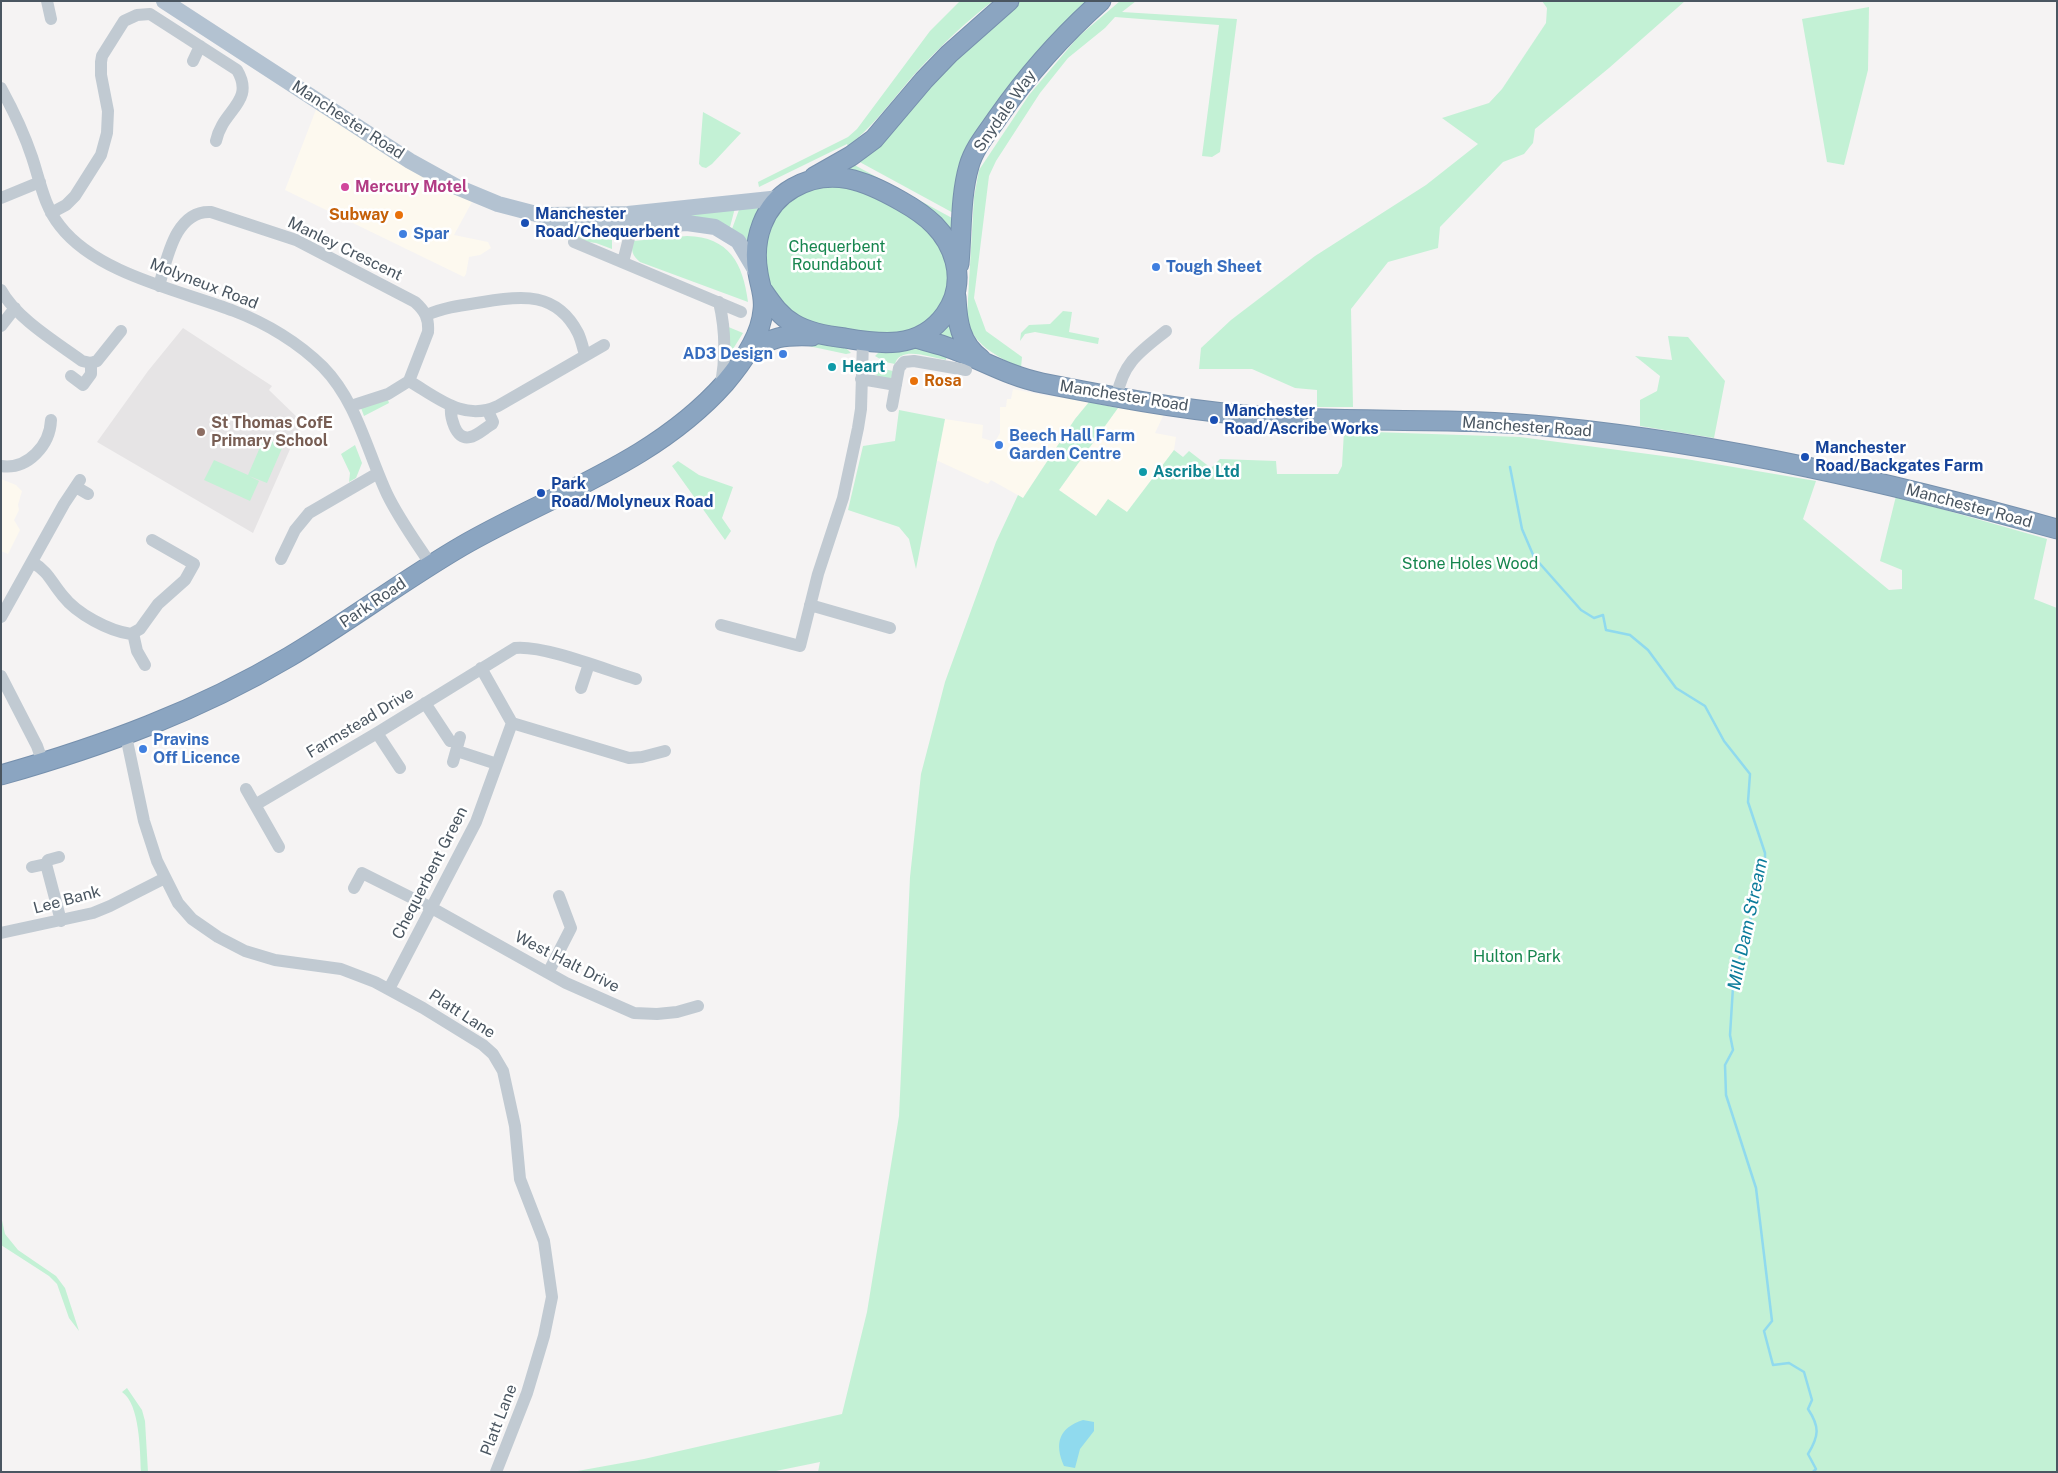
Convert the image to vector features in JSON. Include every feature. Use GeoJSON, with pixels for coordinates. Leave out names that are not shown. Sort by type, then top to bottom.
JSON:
{"type":"FeatureCollection","features":[{"type":"Feature","properties":{"kind":"highway"},"geometry":{"type":"LineString","coordinates":[[809,180],[842,178],[859,180],[918,210],[931,220],[942,232],[950,246],[957,284],[950,309],[941,321],[916,338],[900,342],[863,341],[809,332],[785,318],[776,309],[761,283],[756,256],[757,239],[768,211],[780,198],[791,189],[850,156],[874,139],[924,80],[949,54],[1009,1]]}},
{"type":"Feature","properties":{"kind":"highway","name":"Snydale Way"},"geometry":{"type":"LineString","coordinates":[[957,284],[966,180],[973,155],[1020,86],[1071,28],[1101,1]]}},
{"type":"Feature","properties":{"kind":"highway","name":"Park Road"},"geometry":{"type":"LineString","coordinates":[[748,354],[761,323],[763,311],[761,283]]}},
{"type":"Feature","properties":{"kind":"highway","name":"Manchester Road"},"geometry":{"type":"LineString","coordinates":[[957,284],[957,320],[963,339],[976,355],[992,366]]}},
{"type":"Feature","properties":{"kind":"highway","name":"Park Road"},"geometry":{"type":"LineString","coordinates":[[1,774],[43,763],[126,736],[202,704],[284,660],[464,545],[570,492],[655,444],[689,418],[721,387],[748,354],[767,341],[785,335],[829,336]]}},
{"type":"Feature","properties":{"kind":"highway","name":"Manchester Road"},"geometry":{"type":"LineString","coordinates":[[916,338],[944,346],[992,366],[1038,382],[1117,396],[1244,415],[1482,422],[1554,427],[1619,435],[1834,471],[2057,529]]}},
{"type":"Feature","properties":{"kind":"main road","name":"Manchester Road"},"geometry":{"type":"LineString","coordinates":[[164,1],[410,161],[457,187],[498,204],[544,216],[686,223],[715,227],[738,241],[761,283]]}},
{"type":"Feature","properties":{"kind":"main road","name":"Manchester Road"},"geometry":{"type":"LineString","coordinates":[[629,220],[780,198]]}},
{"type":"Feature","properties":{"kind":"street"},"geometry":{"type":"LineString","coordinates":[[47,1],[51,19]]}},
{"type":"Feature","properties":{"kind":"street"},"geometry":{"type":"LineString","coordinates":[[51,212],[66,205],[75,196],[101,155],[107,133],[108,111],[101,76],[102,56],[124,21],[137,15],[150,14],[237,70],[244,82],[243,94],[215,127],[216,141]]}},
{"type":"Feature","properties":{"kind":"street"},"geometry":{"type":"LineString","coordinates":[[193,60],[200,46]]}},
{"type":"Feature","properties":{"kind":"street","name":"Molyneux Road"},"geometry":{"type":"LineString","coordinates":[[1,88],[20,125],[45,201],[59,226],[79,246],[110,264],[160,286],[234,311],[274,330],[324,368],[351,406],[378,473],[395,508],[431,565]]}},
{"type":"Feature","properties":{"kind":"street"},"geometry":{"type":"LineString","coordinates":[[1,198],[40,182]]}},
{"type":"Feature","properties":{"kind":"street","name":"Manley Crescent"},"geometry":{"type":"LineString","coordinates":[[160,286],[170,248],[178,232],[193,215],[202,211],[212,212],[296,240],[415,302],[427,315]]}},
{"type":"Feature","properties":{"kind":"street"},"geometry":{"type":"LineString","coordinates":[[623,262],[627,247],[629,220]]}},
{"type":"Feature","properties":{"kind":"street"},"geometry":{"type":"LineString","coordinates":[[574,242],[741,312]]}},
{"type":"Feature","properties":{"kind":"street"},"geometry":{"type":"LineString","coordinates":[[1,290],[15,308],[82,361],[91,363],[101,357],[121,331]]}},
{"type":"Feature","properties":{"kind":"street"},"geometry":{"type":"LineString","coordinates":[[351,406],[388,394],[409,381],[428,332],[427,315],[444,308],[510,297],[542,300],[558,308],[573,325],[579,334],[585,355]]}},
{"type":"Feature","properties":{"kind":"street"},"geometry":{"type":"LineString","coordinates":[[719,302],[726,335],[726,355],[721,387]]}},
{"type":"Feature","properties":{"kind":"street"},"geometry":{"type":"LineString","coordinates":[[1,326],[15,308]]}},
{"type":"Feature","properties":{"kind":"street"},"geometry":{"type":"LineString","coordinates":[[1117,396],[1122,375],[1136,354],[1166,331]]}},
{"type":"Feature","properties":{"kind":"street"},"geometry":{"type":"LineString","coordinates":[[721,625],[800,646],[818,574],[843,498],[858,428],[861,409],[863,341]]}},
{"type":"Feature","properties":{"kind":"street"},"geometry":{"type":"LineString","coordinates":[[409,381],[451,406],[475,413],[488,411],[604,345]]}},
{"type":"Feature","properties":{"kind":"street"},"geometry":{"type":"LineString","coordinates":[[892,406],[901,365],[909,361],[966,370]]}},
{"type":"Feature","properties":{"kind":"street"},"geometry":{"type":"LineString","coordinates":[[71,376],[83,385],[91,374],[91,363]]}},
{"type":"Feature","properties":{"kind":"street"},"geometry":{"type":"LineString","coordinates":[[861,379],[896,385]]}},
{"type":"Feature","properties":{"kind":"street"},"geometry":{"type":"LineString","coordinates":[[451,406],[452,421],[459,434],[466,438],[471,437],[493,422],[488,411]]}},
{"type":"Feature","properties":{"kind":"street"},"geometry":{"type":"LineString","coordinates":[[1,466],[14,466],[23,463],[34,455],[47,440],[51,420]]}},
{"type":"Feature","properties":{"kind":"street"},"geometry":{"type":"LineString","coordinates":[[281,559],[295,530],[309,513],[378,473]]}},
{"type":"Feature","properties":{"kind":"street"},"geometry":{"type":"LineString","coordinates":[[1,617],[64,504],[78,484],[88,494]]}},
{"type":"Feature","properties":{"kind":"street"},"geometry":{"type":"LineString","coordinates":[[32,562],[48,573],[69,603],[87,617],[128,634],[140,629],[158,604],[185,580],[194,564],[152,540]]}},
{"type":"Feature","properties":{"kind":"street"},"geometry":{"type":"LineString","coordinates":[[810,605],[890,628]]}},
{"type":"Feature","properties":{"kind":"street"},"geometry":{"type":"LineString","coordinates":[[133,633],[137,651],[145,665]]}},
{"type":"Feature","properties":{"kind":"street","name":"Farmstead Drive"},"geometry":{"type":"LineString","coordinates":[[255,805],[515,648],[522,647],[548,652],[636,679]]}},
{"type":"Feature","properties":{"kind":"street"},"geometry":{"type":"LineString","coordinates":[[581,688],[588,664]]}},
{"type":"Feature","properties":{"kind":"street"},"geometry":{"type":"LineString","coordinates":[[481,668],[512,723],[629,758],[642,757],[664,751]]}},
{"type":"Feature","properties":{"kind":"street"},"geometry":{"type":"LineString","coordinates":[[1,676],[37,746],[43,763]]}},
{"type":"Feature","properties":{"kind":"street"},"geometry":{"type":"LineString","coordinates":[[425,703],[455,748],[497,764]]}},
{"type":"Feature","properties":{"kind":"street","name":"Chequerbent Green"},"geometry":{"type":"LineString","coordinates":[[389,989],[430,907],[476,822],[512,723]]}},
{"type":"Feature","properties":{"kind":"street"},"geometry":{"type":"LineString","coordinates":[[377,733],[394,766]]}},
{"type":"Feature","properties":{"kind":"street","name":"Platt Lane"},"geometry":{"type":"LineString","coordinates":[[126,736],[144,821],[157,861],[178,903],[192,919],[238,948],[275,960],[341,969],[364,977],[389,989],[483,1045],[499,1063],[507,1084],[512,1109],[520,1179],[545,1247],[552,1289],[548,1322],[527,1393],[496,1472]]}},
{"type":"Feature","properties":{"kind":"street"},"geometry":{"type":"LineString","coordinates":[[246,789],[279,847]]}},
{"type":"Feature","properties":{"kind":"street"},"geometry":{"type":"LineString","coordinates":[[32,867],[46,864],[48,860],[59,857]]}},
{"type":"Feature","properties":{"kind":"street"},"geometry":{"type":"LineString","coordinates":[[46,864],[60,921]]}},
{"type":"Feature","properties":{"kind":"street","name":"West Halt Drive"},"geometry":{"type":"LineString","coordinates":[[354,888],[362,873],[430,907],[571,985],[634,1013],[657,1014],[678,1012],[698,1006]]}},
{"type":"Feature","properties":{"kind":"street","name":"Lee Bank"},"geometry":{"type":"LineString","coordinates":[[1,933],[60,921],[110,906],[165,878]]}},
{"type":"Feature","properties":{"kind":"street"},"geometry":{"type":"LineString","coordinates":[[548,972],[571,928],[559,896]]}},
{"type":"Feature","properties":{"kind":"shaded area"},"geometry":{"type":"Polygon","coordinates":[[[317,107],[472,202],[454,235],[488,242],[491,248],[480,255],[469,257],[464,277],[285,190],[317,107]]]}},
{"type":"Feature","properties":{"kind":"shaded area","name":"St Thomas CofE Primary School"},"geometry":{"type":"Polygon","coordinates":[[[183,328],[272,386],[269,390],[302,422],[253,533],[97,442],[148,371],[183,328]]]}},
{"type":"Feature","properties":{"kind":"shaded area","name":"Beech Hall Farm Garden Centre"},"geometry":{"type":"Polygon","coordinates":[[[1013,389],[1089,402],[1075,419],[1023,498],[991,480],[988,484],[936,460],[945,419],[983,425],[982,438],[995,442],[1000,433],[1000,407],[1006,407],[1007,399],[1011,399],[1013,389]]]}},
{"type":"Feature","properties":{"kind":"shaded area"},"geometry":{"type":"Polygon","coordinates":[[[1118,408],[1164,414],[1155,433],[1176,437],[1174,450],[1127,512],[1096,516],[1059,490],[1118,408]]]}},
{"type":"Feature","properties":{"kind":"shaded area"},"geometry":{"type":"Polygon","coordinates":[[[1,479],[16,485],[22,491],[18,505],[19,510],[14,520],[20,530],[8,554],[1,551],[1,479]]]}},
{"type":"Feature","properties":{"kind":"green space"},"geometry":{"type":"Polygon","coordinates":[[[960,1],[993,1],[941,47],[869,127],[848,146],[847,144],[759,187],[758,182],[848,137],[857,129],[930,31],[960,1]]]}},
{"type":"Feature","properties":{"kind":"green space"},"geometry":{"type":"Polygon","coordinates":[[[1020,1],[1093,1],[1006,95],[957,215],[856,160],[956,58],[1020,1]]]}},
{"type":"Feature","properties":{"kind":"green space"},"geometry":{"type":"Polygon","coordinates":[[[1120,1],[1136,1],[1122,12],[1237,19],[1220,152],[1212,157],[1202,156],[1219,25],[1115,17],[1105,28],[1068,58],[1040,93],[996,161],[989,176],[974,298],[986,331],[1022,357],[1021,368],[986,348],[979,342],[969,326],[967,316],[974,197],[979,170],[1029,95],[1078,37],[1120,1]]]}},
{"type":"Feature","properties":{"kind":"green space"},"geometry":{"type":"Polygon","coordinates":[[[1542,1],[1685,1],[1609,68],[1535,129],[1533,143],[1524,154],[1503,162],[1440,227],[1438,248],[1388,262],[1351,309],[1353,407],[1317,407],[1317,390],[1295,388],[1252,369],[1199,369],[1201,348],[1231,320],[1315,256],[1426,185],[1478,144],[1442,118],[1489,103],[1502,89],[1546,23],[1547,8],[1542,1]]]}},
{"type":"Feature","properties":{"kind":"green space"},"geometry":{"type":"Polygon","coordinates":[[[1869,7],[1868,70],[1844,165],[1827,162],[1802,19],[1869,7]]]}},
{"type":"Feature","properties":{"kind":"green space"},"geometry":{"type":"Polygon","coordinates":[[[703,112],[741,133],[706,168],[699,164],[703,112]]]}},
{"type":"Feature","properties":{"kind":"green space"},"geometry":{"type":"Polygon","coordinates":[[[849,162],[952,218],[954,240],[840,169],[849,162]]]}},
{"type":"Feature","properties":{"kind":"green space","name":"Chequerbent Roundabout"},"geometry":{"type":"Polygon","coordinates":[[[826,185],[857,187],[913,216],[936,236],[947,261],[949,292],[936,315],[913,331],[884,336],[830,329],[799,319],[781,304],[768,284],[764,241],[775,215],[795,195],[826,185]]]}},
{"type":"Feature","properties":{"kind":"green space"},"geometry":{"type":"Polygon","coordinates":[[[764,204],[750,242],[746,241],[732,229],[740,207],[764,204]]]}},
{"type":"Feature","properties":{"kind":"green space"},"geometry":{"type":"Polygon","coordinates":[[[735,208],[730,227],[643,217],[735,208]]]}},
{"type":"Feature","properties":{"kind":"green space"},"geometry":{"type":"Polygon","coordinates":[[[540,232],[612,240],[612,249],[596,243],[556,239],[540,232]]]}},
{"type":"Feature","properties":{"kind":"green space"},"geometry":{"type":"Polygon","coordinates":[[[687,236],[714,241],[731,255],[738,264],[742,275],[748,302],[640,262],[633,253],[633,241],[687,236]]]}},
{"type":"Feature","properties":{"kind":"green space"},"geometry":{"type":"Polygon","coordinates":[[[1063,311],[1072,312],[1069,332],[1099,338],[1098,344],[1035,332],[1025,334],[1020,341],[1021,333],[1029,325],[1050,324],[1063,311]]]}},
{"type":"Feature","properties":{"kind":"green space"},"geometry":{"type":"Polygon","coordinates":[[[949,318],[956,340],[930,338],[949,318]]]}},
{"type":"Feature","properties":{"kind":"green space"},"geometry":{"type":"Polygon","coordinates":[[[726,326],[743,333],[728,357],[726,326]]]}},
{"type":"Feature","properties":{"kind":"green space"},"geometry":{"type":"Polygon","coordinates":[[[1668,336],[1688,337],[1725,381],[1714,438],[1640,426],[1640,400],[1657,391],[1660,376],[1635,356],[1672,360],[1668,336]]]}},
{"type":"Feature","properties":{"kind":"green space"},"geometry":{"type":"Polygon","coordinates":[[[792,339],[845,347],[851,353],[846,354],[785,341],[792,339]]]}},
{"type":"Feature","properties":{"kind":"green space"},"geometry":{"type":"Polygon","coordinates":[[[915,347],[947,354],[946,360],[910,354],[898,358],[895,364],[885,362],[875,356],[880,351],[915,347]]]}},
{"type":"Feature","properties":{"kind":"green space"},"geometry":{"type":"Polygon","coordinates":[[[866,365],[893,371],[891,380],[873,374],[866,365]]]}},
{"type":"Feature","properties":{"kind":"green space"},"geometry":{"type":"Polygon","coordinates":[[[387,397],[389,403],[364,416],[361,408],[387,397]]]}},
{"type":"Feature","properties":{"kind":"green space","name":"Hulton Park"},"geometry":{"type":"Polygon","coordinates":[[[1089,402],[1118,408],[1059,490],[1096,516],[1108,499],[1127,512],[1174,450],[1183,457],[1189,451],[1211,468],[1220,459],[1276,461],[1277,474],[1338,474],[1342,466],[1344,431],[1520,437],[1686,459],[1816,481],[1803,519],[1889,590],[1902,589],[1902,570],[1880,561],[1896,496],[2047,539],[2034,599],[2057,608],[2057,1472],[818,1472],[820,1462],[771,1472],[572,1472],[644,1459],[842,1414],[867,1312],[899,1116],[910,877],[921,774],[945,682],[996,542],[1018,495],[1023,498],[1075,419],[1089,402]]]}},
{"type":"Feature","properties":{"kind":"green space"},"geometry":{"type":"Polygon","coordinates":[[[899,410],[945,419],[916,569],[909,539],[899,527],[848,510],[863,446],[895,441],[899,410]]]}},
{"type":"Feature","properties":{"kind":"green space"},"geometry":{"type":"Polygon","coordinates":[[[264,438],[283,446],[267,483],[249,476],[259,481],[250,501],[204,480],[214,460],[248,475],[264,438]]]}},
{"type":"Feature","properties":{"kind":"green space"},"geometry":{"type":"Polygon","coordinates":[[[355,445],[362,463],[356,478],[349,482],[350,473],[341,454],[355,445]]]}},
{"type":"Feature","properties":{"kind":"green space"},"geometry":{"type":"Polygon","coordinates":[[[678,461],[699,475],[733,487],[722,518],[731,531],[725,540],[672,466],[678,461]]]}},
{"type":"Feature","properties":{"kind":"green space"},"geometry":{"type":"Polygon","coordinates":[[[1,1216],[5,1234],[18,1250],[56,1276],[65,1288],[79,1331],[69,1318],[57,1284],[49,1276],[1,1245],[1,1216]]]}},
{"type":"Feature","properties":{"kind":"green space"},"geometry":{"type":"Polygon","coordinates":[[[127,1388],[142,1410],[145,1421],[148,1472],[141,1472],[136,1417],[128,1398],[122,1392],[127,1388]]]}},
{"type":"Feature","properties":{"kind":"water"},"geometry":{"type":"Polygon","coordinates":[[[1083,1420],[1094,1422],[1094,1431],[1080,1449],[1075,1468],[1064,1466],[1059,1450],[1061,1437],[1068,1427],[1083,1420]]]}},
{"type":"Feature","properties":{"kind":"waterway","name":"Mill Dam Stream"},"geometry":{"type":"LineString","coordinates":[[1510,467],[1522,529],[1534,557],[1581,610],[1594,618],[1603,615],[1606,630],[1630,635],[1648,650],[1676,688],[1705,706],[1724,741],[1750,774],[1748,802],[1765,853],[1765,863],[1752,905],[1749,935],[1734,971],[1730,1035],[1733,1050],[1725,1065],[1726,1095],[1756,1188],[1772,1321],[1764,1331],[1773,1365],[1789,1363],[1804,1372],[1812,1400],[1808,1409],[1815,1421],[1817,1432],[1808,1454],[1816,1469],[1813,1472]]}},
{"type":"Feature","properties":{"kind":"place","name":"Mercury Motel"},"geometry":{"type":"Point","coordinates":[345,187]}},
{"type":"Feature","properties":{"kind":"place","name":"Subway"},"geometry":{"type":"Point","coordinates":[399,215]}},
{"type":"Feature","properties":{"kind":"place","name":"Manchester Road/Chequerbent"},"geometry":{"type":"Point","coordinates":[525,223]}},
{"type":"Feature","properties":{"kind":"place","name":"Spar"},"geometry":{"type":"Point","coordinates":[403,234]}},
{"type":"Feature","properties":{"kind":"place","name":"Tough Sheet"},"geometry":{"type":"Point","coordinates":[1156,267]}},
{"type":"Feature","properties":{"kind":"place","name":"AD3 Design"},"geometry":{"type":"Point","coordinates":[783,354]}},
{"type":"Feature","properties":{"kind":"place","name":"Heart"},"geometry":{"type":"Point","coordinates":[832,367]}},
{"type":"Feature","properties":{"kind":"place","name":"Rosa"},"geometry":{"type":"Point","coordinates":[914,381]}},
{"type":"Feature","properties":{"kind":"place","name":"Manchester Road/Ascribe Works"},"geometry":{"type":"Point","coordinates":[1214,420]}},
{"type":"Feature","properties":{"kind":"place","name":"St Thomas CofE Primary School"},"geometry":{"type":"Point","coordinates":[201,432]}},
{"type":"Feature","properties":{"kind":"place","name":"Beech Hall Farm Garden Centre"},"geometry":{"type":"Point","coordinates":[999,445]}},
{"type":"Feature","properties":{"kind":"place","name":"Manchester Road/Backgates Farm"},"geometry":{"type":"Point","coordinates":[1805,457]}},
{"type":"Feature","properties":{"kind":"place","name":"Ascribe Ltd"},"geometry":{"type":"Point","coordinates":[1143,472]}},
{"type":"Feature","properties":{"kind":"place","name":"Park Road/Molyneux Road"},"geometry":{"type":"Point","coordinates":[541,493]}},
{"type":"Feature","properties":{"kind":"place","name":"Pravins Off Licence"},"geometry":{"type":"Point","coordinates":[143,749]}},
{"type":"Feature","properties":{"kind":"park label","name":"Stone Holes Wood"},"geometry":{"type":"Point","coordinates":[1470,564]}}]}
